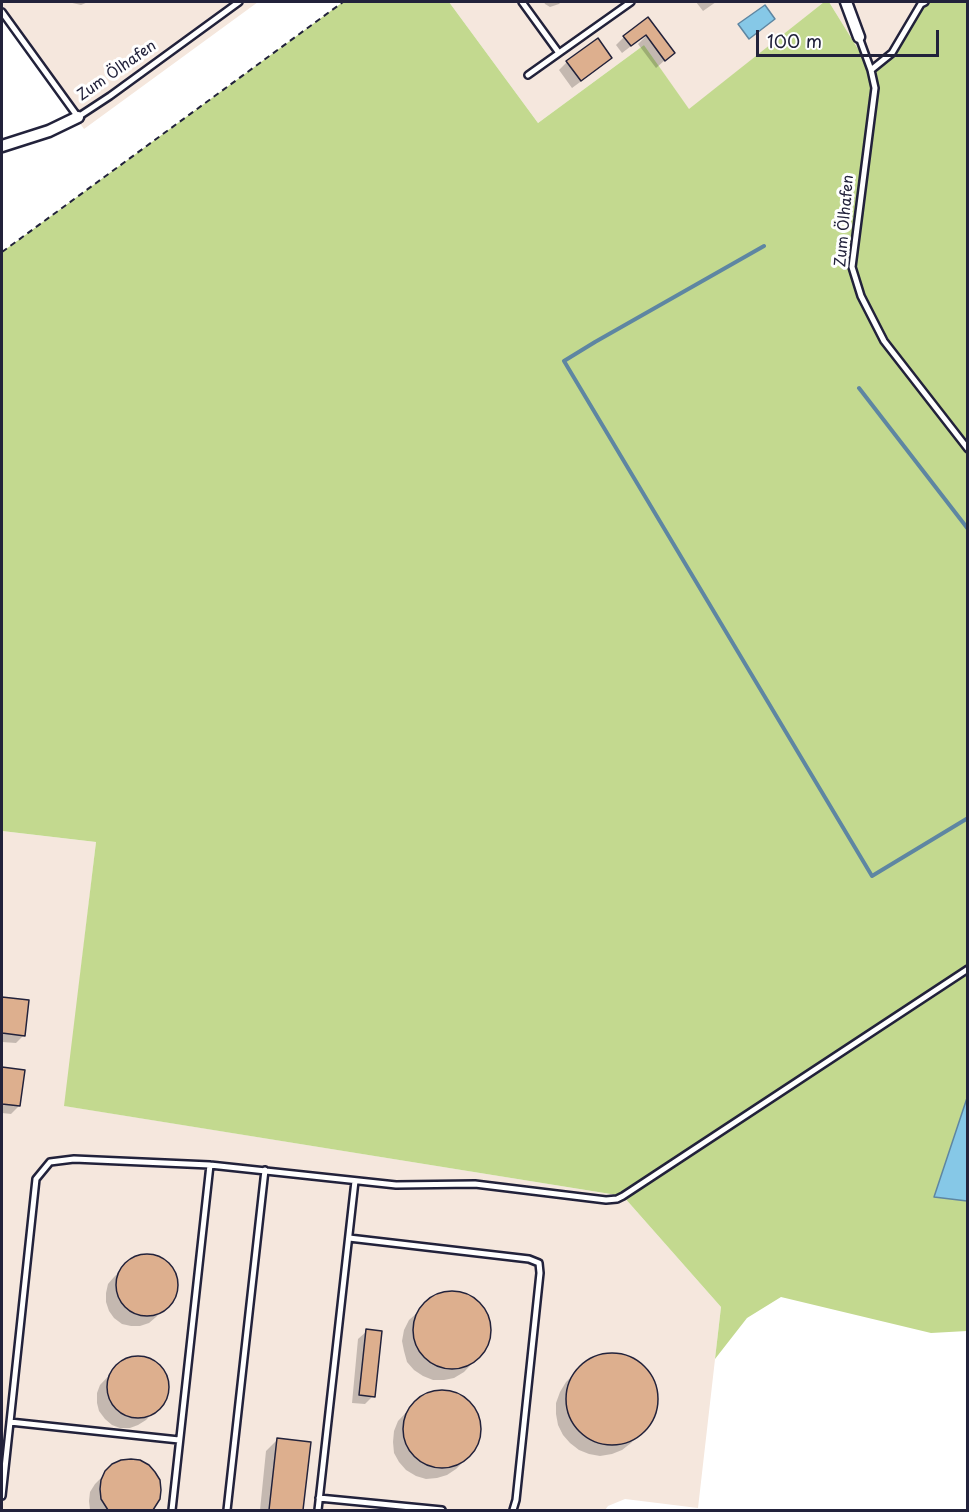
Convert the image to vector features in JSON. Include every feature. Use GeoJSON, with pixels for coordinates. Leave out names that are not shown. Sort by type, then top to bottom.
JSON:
{"type":"FeatureCollection","features":[{"type":"Feature","properties":{"kind":"street","name":"Zum Ölhafen"},"geometry":{"type":"LineString","coordinates":[[846,2],[859,37]]}},
{"type":"Feature","properties":{"kind":"street","name":"Zum Ölhafen"},"geometry":{"type":"LineString","coordinates":[[2,146],[49,131],[78,117]]}},
{"type":"Feature","properties":{"kind":"lane","name":"Zum Ölhafen"},"geometry":{"type":"LineString","coordinates":[[78,117],[239,2]]}},
{"type":"Feature","properties":{"kind":"lane"},"geometry":{"type":"LineString","coordinates":[[522,2],[559,52]]}},
{"type":"Feature","properties":{"kind":"lane"},"geometry":{"type":"LineString","coordinates":[[528,75],[631,2]]}},
{"type":"Feature","properties":{"kind":"lane"},"geometry":{"type":"LineString","coordinates":[[871,70],[892,53],[921,4],[925,2]]}},
{"type":"Feature","properties":{"kind":"lane"},"geometry":{"type":"LineString","coordinates":[[2,12],[78,117]]}},
{"type":"Feature","properties":{"kind":"lane","name":"Zum Ölhafen"},"geometry":{"type":"LineString","coordinates":[[859,37],[875,88],[852,267],[861,296],[884,340],[968,449]]}},
{"type":"Feature","properties":{"kind":"lane"},"geometry":{"type":"LineString","coordinates":[[2,1496],[36,1179],[50,1162],[74,1159],[210,1165],[396,1185],[475,1184],[606,1200],[617,1199],[968,969]]}},
{"type":"Feature","properties":{"kind":"lane"},"geometry":{"type":"LineString","coordinates":[[172,1510],[210,1165]]}},
{"type":"Feature","properties":{"kind":"lane"},"geometry":{"type":"LineString","coordinates":[[227,1510],[265,1170]]}},
{"type":"Feature","properties":{"kind":"lane"},"geometry":{"type":"LineString","coordinates":[[318,1510],[355,1181]]}},
{"type":"Feature","properties":{"kind":"lane"},"geometry":{"type":"LineString","coordinates":[[349,1238],[528,1259],[538,1263],[540,1273],[516,1500],[513,1510]]}},
{"type":"Feature","properties":{"kind":"lane"},"geometry":{"type":"LineString","coordinates":[[10,1422],[179,1440]]}},
{"type":"Feature","properties":{"kind":"lane"},"geometry":{"type":"LineString","coordinates":[[319,1498],[442,1510]]}},
{"type":"Feature","properties":{"kind":"path"},"geometry":{"type":"LineString","coordinates":[[2,252],[343,2]]}},
{"type":"Feature","properties":{"kind":"shaded area"},"geometry":{"type":"Polygon","coordinates":[[[2,2],[258,2],[84,129],[2,13],[2,2]]]}},
{"type":"Feature","properties":{"kind":"shaded area"},"geometry":{"type":"Polygon","coordinates":[[[449,2],[824,2],[689,110],[644,45],[538,123],[449,2]]]}},
{"type":"Feature","properties":{"kind":"shaded area"},"geometry":{"type":"Polygon","coordinates":[[[829,2],[925,2],[892,53],[871,70],[829,2]]]}},
{"type":"Feature","properties":{"kind":"shaded area"},"geometry":{"type":"Polygon","coordinates":[[[2,831],[96,842],[65,1106],[623,1196],[721,1307],[698,1508],[625,1499],[608,1506],[605,1510],[2,1510],[2,831]]]}},
{"type":"Feature","properties":{"kind":"green space"},"geometry":{"type":"Polygon","coordinates":[[[343,2],[449,2],[538,123],[644,45],[689,109],[824,2],[829,2],[871,70],[892,53],[925,2],[967,2],[967,1331],[931,1333],[781,1297],[747,1318],[715,1359],[721,1307],[623,1196],[64,1106],[96,842],[2,831],[2,252],[343,2]]]}},
{"type":"Feature","properties":{"kind":"water"},"geometry":{"type":"Polygon","coordinates":[[[765,5],[775,19],[749,39],[738,24],[765,5]]]}},
{"type":"Feature","properties":{"kind":"water"},"geometry":{"type":"Polygon","coordinates":[[[967,1098],[967,1201],[934,1197],[967,1098]]]}},
{"type":"Feature","properties":{"kind":"building"},"geometry":{"type":"Polygon","coordinates":[[[648,17],[675,53],[665,61],[646,35],[631,46],[623,36],[648,17]]]}},
{"type":"Feature","properties":{"kind":"building"},"geometry":{"type":"Polygon","coordinates":[[[598,38],[612,58],[581,81],[566,61],[598,38]]]}},
{"type":"Feature","properties":{"kind":"building"},"geometry":{"type":"Polygon","coordinates":[[[2,997],[29,1000],[25,1036],[2,1033],[2,997]]]}},
{"type":"Feature","properties":{"kind":"building"},"geometry":{"type":"Polygon","coordinates":[[[2,1067],[25,1070],[20,1106],[2,1104],[2,1067]]]}},
{"type":"Feature","properties":{"kind":"building"},"geometry":{"type":"Polygon","coordinates":[[[147,1254],[169,1263],[178,1285],[169,1307],[147,1316],[125,1307],[116,1285],[125,1263],[147,1254]]]}},
{"type":"Feature","properties":{"kind":"building"},"geometry":{"type":"Polygon","coordinates":[[[452,1291],[467,1294],[480,1302],[488,1315],[491,1330],[488,1345],[480,1358],[467,1366],[452,1369],[437,1366],[424,1358],[416,1345],[413,1330],[416,1315],[424,1302],[437,1294],[452,1291]]]}},
{"type":"Feature","properties":{"kind":"building"},"geometry":{"type":"Polygon","coordinates":[[[366,1329],[382,1331],[375,1397],[359,1395],[366,1329]]]}},
{"type":"Feature","properties":{"kind":"building"},"geometry":{"type":"Polygon","coordinates":[[[612,1353],[630,1357],[644,1367],[654,1381],[658,1399],[654,1417],[644,1431],[630,1441],[612,1445],[594,1441],[580,1431],[570,1417],[566,1399],[570,1381],[580,1367],[594,1357],[612,1353]]]}},
{"type":"Feature","properties":{"kind":"building"},"geometry":{"type":"Polygon","coordinates":[[[138,1356],[160,1365],[169,1387],[160,1409],[138,1418],[116,1409],[107,1387],[116,1365],[138,1356]]]}},
{"type":"Feature","properties":{"kind":"building"},"geometry":{"type":"Polygon","coordinates":[[[442,1390],[457,1393],[470,1401],[478,1414],[481,1429],[478,1444],[470,1457],[457,1465],[442,1468],[427,1465],[414,1457],[406,1444],[403,1429],[406,1414],[414,1401],[427,1393],[442,1390]]]}},
{"type":"Feature","properties":{"kind":"building"},"geometry":{"type":"Polygon","coordinates":[[[277,1438],[311,1442],[303,1510],[269,1510],[277,1438]]]}},
{"type":"Feature","properties":{"kind":"building"},"geometry":{"type":"Polygon","coordinates":[[[131,1459],[140,1460],[155,1472],[160,1480],[160,1499],[153,1510],[108,1510],[101,1499],[100,1489],[105,1471],[112,1464],[131,1459]]]}},
{"type":"Feature","properties":{"kind":"waterway"},"geometry":{"type":"LineString","coordinates":[[764,246],[564,361],[872,876],[968,818]]}},
{"type":"Feature","properties":{"kind":"waterway"},"geometry":{"type":"LineString","coordinates":[[859,388],[968,529]]}}]}
